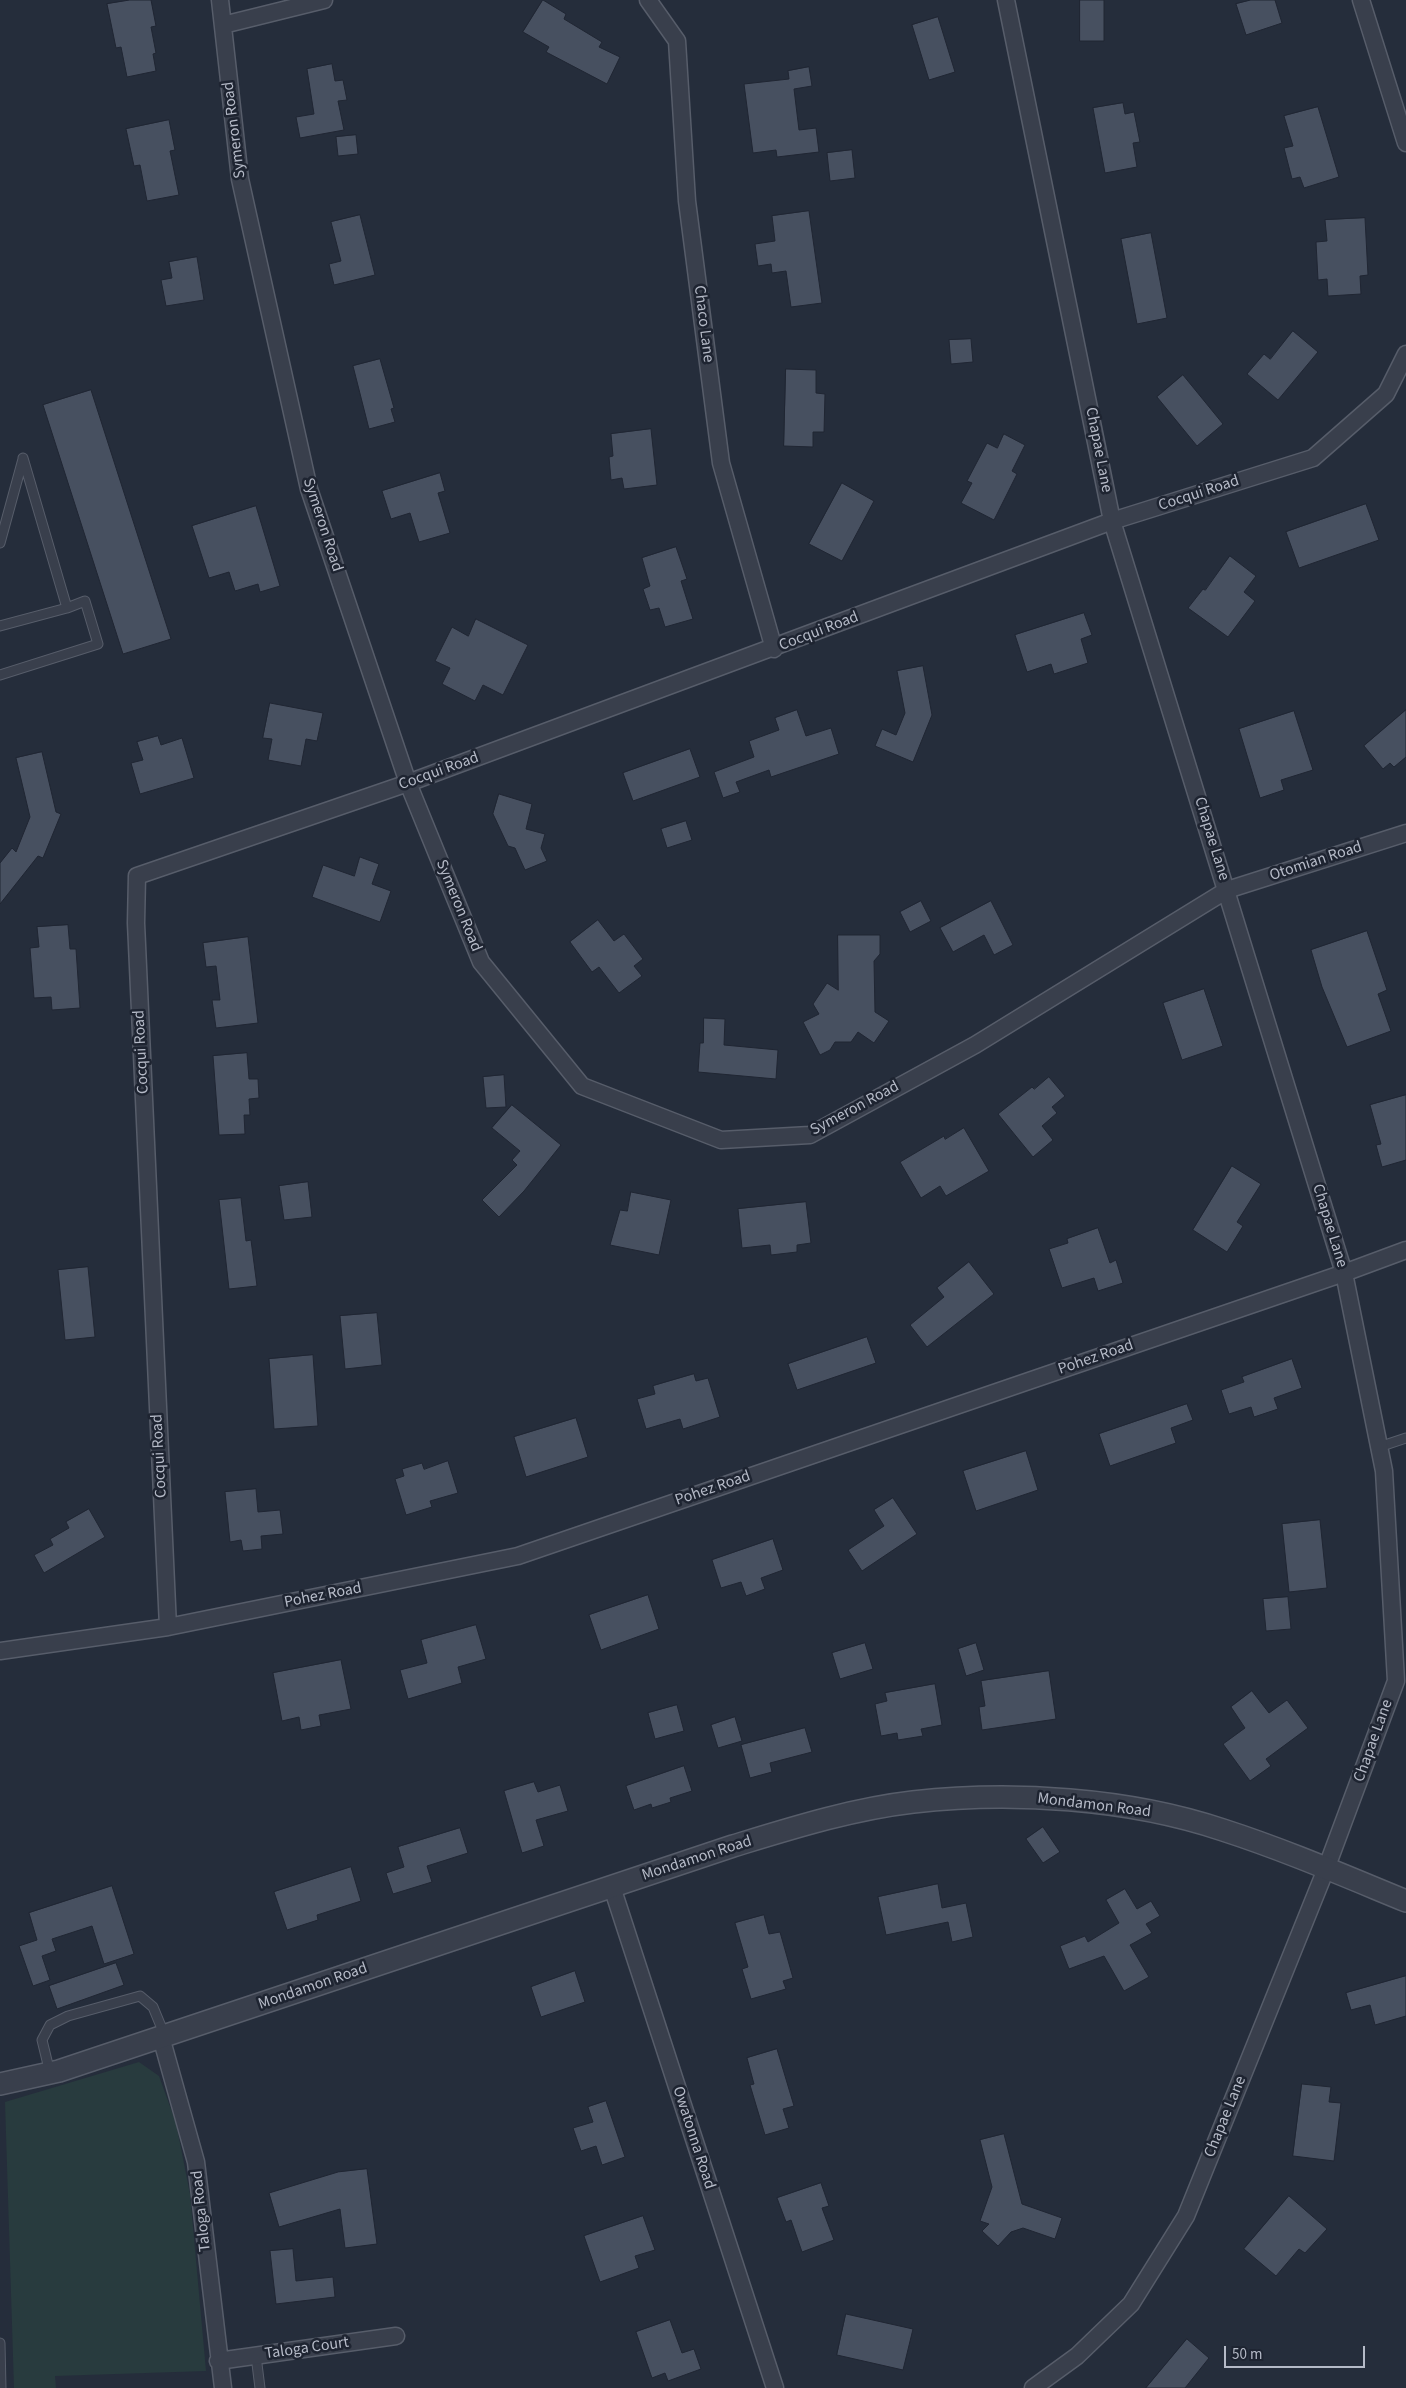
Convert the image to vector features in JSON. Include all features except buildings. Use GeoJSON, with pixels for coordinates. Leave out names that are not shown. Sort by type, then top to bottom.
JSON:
{"type":"FeatureCollection","features":[{"type":"Feature","properties":{"kind":"street","name":"Symeron Road"},"geometry":{"type":"LineString","coordinates":[[220,0],[240,179],[309,489],[408,783],[481,962],[582,1086],[721,1140],[810,1135],[975,1045],[1227,890]]}},
{"type":"Feature","properties":{"kind":"street"},"geometry":{"type":"LineString","coordinates":[[224,24],[324,0]]}},
{"type":"Feature","properties":{"kind":"street","name":"Chaco Lane"},"geometry":{"type":"LineString","coordinates":[[648,0],[677,41],[687,201],[721,464],[774,649]]}},
{"type":"Feature","properties":{"kind":"street","name":"Chapae Lane"},"geometry":{"type":"LineString","coordinates":[[1006,0],[1112,521],[1344,1273],[1384,1471],[1396,1681],[1326,1869],[1186,2216],[1131,2304],[1077,2356],[1033,2388]]}},
{"type":"Feature","properties":{"kind":"street"},"geometry":{"type":"LineString","coordinates":[[1361,0],[1406,143]]}},
{"type":"Feature","properties":{"kind":"street","name":"Cocqui Road"},"geometry":{"type":"LineString","coordinates":[[168,1627],[136,923],[137,876],[408,783],[774,649],[1112,521],[1313,458],[1386,394],[1406,354]]}},
{"type":"Feature","properties":{"kind":"street","name":"Otomian Road"},"geometry":{"type":"LineString","coordinates":[[1227,890],[1406,833]]}},
{"type":"Feature","properties":{"kind":"street","name":"Pohez Road"},"geometry":{"type":"LineString","coordinates":[[0,1651],[168,1627],[518,1556],[1344,1273],[1406,1250]]}},
{"type":"Feature","properties":{"kind":"street","name":"Mondamon Road"},"geometry":{"type":"LineString","coordinates":[[0,2084],[50,2074],[733,1846],[826,1818],[912,1802],[1000,1797],[1088,1802],[1154,1812],[1222,1829],[1406,1901]]}},
{"type":"Feature","properties":{"kind":"street","name":"Owatonna Road"},"geometry":{"type":"LineString","coordinates":[[612,1887],[775,2388]]}},
{"type":"Feature","properties":{"kind":"street","name":"Taloga Road"},"geometry":{"type":"LineString","coordinates":[[163,2036],[196,2162],[218,2361],[223,2388]]}},
{"type":"Feature","properties":{"kind":"street","name":"Taloga Court"},"geometry":{"type":"LineString","coordinates":[[218,2361],[396,2336]]}},
{"type":"Feature","properties":{"kind":"lane"},"geometry":{"type":"LineString","coordinates":[[0,543],[23,458],[67,608]]}},
{"type":"Feature","properties":{"kind":"lane"},"geometry":{"type":"LineString","coordinates":[[0,626],[67,608],[85,601],[98,644],[0,675]]}},
{"type":"Feature","properties":{"kind":"lane"},"geometry":{"type":"LineString","coordinates":[[1379,1447],[1406,1438]]}},
{"type":"Feature","properties":{"kind":"lane"},"geometry":{"type":"LineString","coordinates":[[50,2074],[42,2040],[50,2025],[68,2016],[140,1996],[153,2007],[163,2036]]}},
{"type":"Feature","properties":{"kind":"lane"},"geometry":{"type":"LineString","coordinates":[[0,2343],[1,2388]]}},
{"type":"Feature","properties":{"kind":"lane"},"geometry":{"type":"LineString","coordinates":[[256,2356],[260,2388]]}},
{"type":"Feature","properties":{"kind":"shaded area"},"geometry":{"type":"Polygon","coordinates":[[[139,2062],[159,2076],[176,2123],[190,2194],[206,2371],[55,2376],[56,2388],[14,2388],[5,2102],[139,2062]]]}}]}
